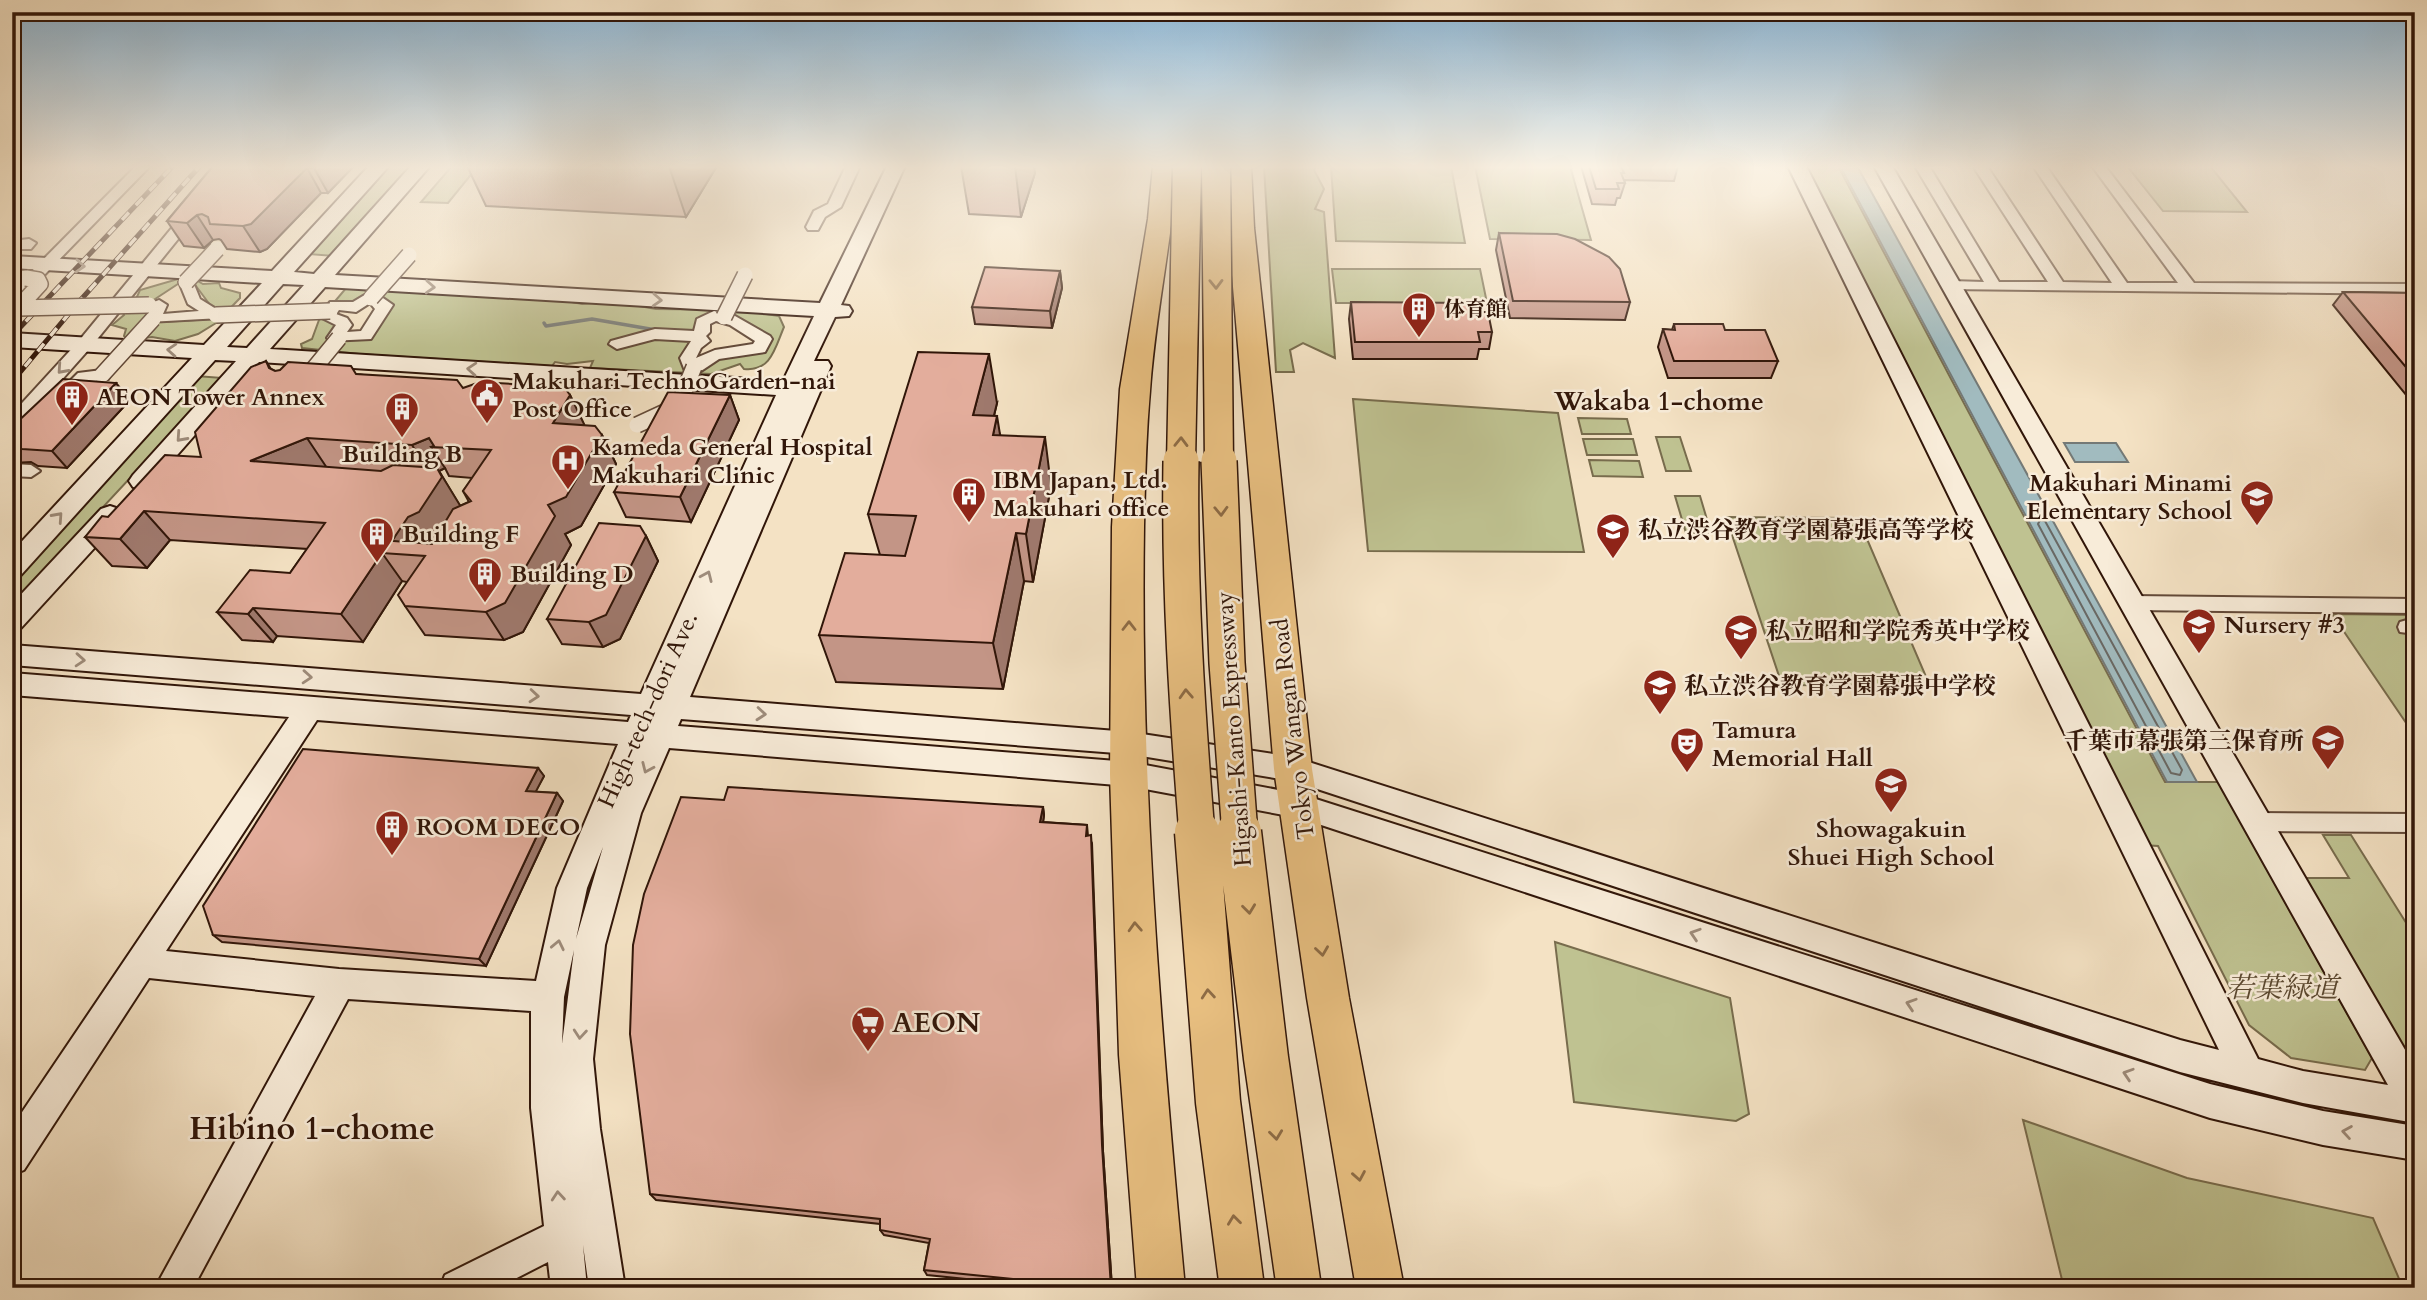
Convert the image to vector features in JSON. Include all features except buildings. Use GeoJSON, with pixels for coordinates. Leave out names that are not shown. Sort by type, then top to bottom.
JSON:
{"type":"FeatureCollection","features":[{"type":"Feature","properties":{"kind":"highway"},"geometry":{"type":"LineString","coordinates":[[1141,347],[1134,331],[1142,227]]}},
{"type":"Feature","properties":{"kind":"highway"},"geometry":{"type":"LineString","coordinates":[[1160,227],[1135,389],[1128,527],[1129,759],[1138,977],[1124,1019],[1137,1189],[1160,1270]]}},
{"type":"Feature","properties":{"kind":"highway","name":"Higashi-Kanto Expressway"},"geometry":{"type":"LineString","coordinates":[[1186,227],[1180,522],[1186,681],[1218,1102],[1242,1288]]}},
{"type":"Feature","properties":{"kind":"highway","name":"Higashi-Kanto Expressway"},"geometry":{"type":"LineString","coordinates":[[1217,227],[1219,464],[1239,827],[1281,1170],[1299,1288]]}},
{"type":"Feature","properties":{"kind":"highway","name":"Tokyo Wangan Road"},"geometry":{"type":"LineString","coordinates":[[1241,227],[1293,768],[1328,998],[1380,1288]]}},
{"type":"Feature","properties":{"kind":"highway"},"geometry":{"type":"LineString","coordinates":[[1259,227],[1275,559]]}},
{"type":"Feature","properties":{"kind":"street"},"geometry":{"type":"LineString","coordinates":[[12,300],[84,227]]}},
{"type":"Feature","properties":{"kind":"street"},"geometry":{"type":"LineString","coordinates":[[12,425],[84,345],[180,227]]}},
{"type":"Feature","properties":{"kind":"street"},"geometry":{"type":"LineString","coordinates":[[12,568],[324,227]]}},
{"type":"Feature","properties":{"kind":"street"},"geometry":{"type":"LineString","coordinates":[[12,621],[367,227]]}},
{"type":"Feature","properties":{"kind":"street","name":"High-tech-dori Ave."},"geometry":{"type":"LineString","coordinates":[[569,1288],[548,1108],[548,997],[572,888],[649,735],[870,227]]}},
{"type":"Feature","properties":{"kind":"street","name":"High-tech-dori Ave."},"geometry":{"type":"LineString","coordinates":[[835,311],[879,227]]}},
{"type":"Feature","properties":{"kind":"street"},"geometry":{"type":"LineString","coordinates":[[1827,227],[2248,1074]]}},
{"type":"Feature","properties":{"kind":"street"},"geometry":{"type":"LineString","coordinates":[[1917,227],[2415,1100]]}},
{"type":"Feature","properties":{"kind":"street"},"geometry":{"type":"LineString","coordinates":[[1958,227],[1994,286]]}},
{"type":"Feature","properties":{"kind":"street"},"geometry":{"type":"LineString","coordinates":[[2019,227],[2058,286]]}},
{"type":"Feature","properties":{"kind":"street"},"geometry":{"type":"LineString","coordinates":[[2081,227],[2123,287]]}},
{"type":"Feature","properties":{"kind":"street"},"geometry":{"type":"LineString","coordinates":[[2144,227],[2189,287]]}},
{"type":"Feature","properties":{"kind":"street"},"geometry":{"type":"LineString","coordinates":[[12,245],[26,246],[29,243]]}},
{"type":"Feature","properties":{"kind":"street"},"geometry":{"type":"LineString","coordinates":[[12,446],[83,377],[102,375],[217,248]]}},
{"type":"Feature","properties":{"kind":"street"},"geometry":{"type":"LineString","coordinates":[[371,298],[379,305],[385,305],[366,336],[335,338],[344,323],[326,316],[335,305],[356,307],[371,298],[409,256]]}},
{"type":"Feature","properties":{"kind":"street"},"geometry":{"type":"LineString","coordinates":[[12,262],[835,311]]}},
{"type":"Feature","properties":{"kind":"street"},"geometry":{"type":"LineString","coordinates":[[724,317],[745,275]]}},
{"type":"Feature","properties":{"kind":"street"},"geometry":{"type":"LineString","coordinates":[[12,279],[33,278],[40,283],[18,308],[169,299],[193,301],[216,315]]}},
{"type":"Feature","properties":{"kind":"street"},"geometry":{"type":"LineString","coordinates":[[1951,286],[2415,289]]}},
{"type":"Feature","properties":{"kind":"street"},"geometry":{"type":"LineString","coordinates":[[169,299],[216,315],[330,311]]}},
{"type":"Feature","properties":{"kind":"street"},"geometry":{"type":"LineString","coordinates":[[617,344],[655,334],[697,336],[702,332],[702,322],[705,319],[724,317],[733,318],[754,336],[764,339],[759,348],[715,355],[694,367],[678,406],[637,425]]}},
{"type":"Feature","properties":{"kind":"street"},"geometry":{"type":"LineString","coordinates":[[694,367],[691,367],[688,358],[695,345],[702,341],[697,336]]}},
{"type":"Feature","properties":{"kind":"street"},"geometry":{"type":"LineString","coordinates":[[296,390],[339,338]]}},
{"type":"Feature","properties":{"kind":"street"},"geometry":{"type":"LineString","coordinates":[[12,340],[799,389]]}},
{"type":"Feature","properties":{"kind":"street"},"geometry":{"type":"LineString","coordinates":[[12,470],[31,471]]}},
{"type":"Feature","properties":{"kind":"street"},"geometry":{"type":"LineString","coordinates":[[2133,603],[2415,606]]}},
{"type":"Feature","properties":{"kind":"street"},"geometry":{"type":"LineString","coordinates":[[12,655],[662,706],[1129,759],[1300,806],[2210,1101],[2323,1128],[2415,1143]]}},
{"type":"Feature","properties":{"kind":"street"},"geometry":{"type":"LineString","coordinates":[[12,684],[649,735],[1293,768],[2180,1056],[2248,1074],[2361,1098],[2415,1106]]}},
{"type":"Feature","properties":{"kind":"street"},"geometry":{"type":"LineString","coordinates":[[12,1158],[309,709]]}},
{"type":"Feature","properties":{"kind":"street","name":"High-tech-dori Ave."},"geometry":{"type":"LineString","coordinates":[[607,1288],[583,1129],[577,1059],[590,945],[649,735]]}},
{"type":"Feature","properties":{"kind":"street"},"geometry":{"type":"LineString","coordinates":[[2258,822],[2415,823]]}},
{"type":"Feature","properties":{"kind":"street"},"geometry":{"type":"LineString","coordinates":[[142,963],[339,984],[548,997]]}},
{"type":"Feature","properties":{"kind":"street"},"geometry":{"type":"LineString","coordinates":[[173,1288],[339,984]]}},
{"type":"Feature","properties":{"kind":"street"},"geometry":{"type":"LineString","coordinates":[[458,1288],[597,1219]]}},
{"type":"Feature","properties":{"kind":"green space"},"geometry":{"type":"Polygon","coordinates":[[[333,227],[360,227],[334,256],[308,254],[333,227]]]}},
{"type":"Feature","properties":{"kind":"green space"},"geometry":{"type":"Polygon","coordinates":[[[1268,227],[1325,227],[1335,358],[1303,343],[1290,350],[1294,372],[1276,372],[1268,227]]]}},
{"type":"Feature","properties":{"kind":"green space"},"geometry":{"type":"Polygon","coordinates":[[[1335,227],[1462,227],[1465,243],[1336,241],[1335,227]]]}},
{"type":"Feature","properties":{"kind":"green space"},"geometry":{"type":"Polygon","coordinates":[[[1487,227],[1587,227],[1591,240],[1490,239],[1487,227]]]}},
{"type":"Feature","properties":{"kind":"green space","name":"若葉緑道"},"geometry":{"type":"Polygon","coordinates":[[[1833,227],[1870,227],[2165,782],[2218,782],[2372,1058],[2365,1070],[2291,1058],[2249,1025],[2158,846],[2142,845],[1833,227]]]}},
{"type":"Feature","properties":{"kind":"green space"},"geometry":{"type":"Polygon","coordinates":[[[1332,269],[1480,269],[1487,303],[1336,303],[1332,269]]]}},
{"type":"Feature","properties":{"kind":"green space"},"geometry":{"type":"Polygon","coordinates":[[[178,279],[194,279],[203,284],[219,283],[221,288],[240,293],[240,298],[216,323],[198,334],[175,341],[152,337],[128,340],[124,336],[126,329],[112,325],[124,315],[122,311],[136,299],[140,290],[178,279]],[[181,282],[152,301],[149,313],[154,320],[161,322],[213,319],[213,309],[193,282],[181,282]]]}},
{"type":"Feature","properties":{"kind":"green space"},"geometry":{"type":"Polygon","coordinates":[[[347,287],[556,299],[582,304],[610,301],[656,309],[737,310],[779,316],[784,327],[771,357],[760,367],[744,369],[740,364],[711,374],[590,368],[593,361],[567,364],[555,362],[552,366],[302,348],[301,344],[312,339],[319,320],[347,287]],[[374,300],[343,306],[326,316],[343,322],[336,337],[366,336],[378,319],[374,300]],[[705,319],[691,367],[702,361],[733,354],[764,339],[733,319],[705,319]]]}},
{"type":"Feature","properties":{"kind":"green space"},"geometry":{"type":"Polygon","coordinates":[[[196,376],[223,378],[12,605],[12,584],[196,376]]]}},
{"type":"Feature","properties":{"kind":"green space"},"geometry":{"type":"Polygon","coordinates":[[[1353,399],[1558,413],[1584,552],[1368,551],[1353,399]]]}},
{"type":"Feature","properties":{"kind":"green space"},"geometry":{"type":"Polygon","coordinates":[[[1578,418],[1627,419],[1631,434],[1582,434],[1578,418]]]}},
{"type":"Feature","properties":{"kind":"green space"},"geometry":{"type":"Polygon","coordinates":[[[1656,437],[1680,437],[1691,471],[1666,471],[1656,437]]]}},
{"type":"Feature","properties":{"kind":"green space"},"geometry":{"type":"Polygon","coordinates":[[[1583,439],[1633,439],[1637,455],[1587,455],[1583,439]]]}},
{"type":"Feature","properties":{"kind":"green space"},"geometry":{"type":"Polygon","coordinates":[[[1589,460],[1639,461],[1643,477],[1593,476],[1589,460]]]}},
{"type":"Feature","properties":{"kind":"green space"},"geometry":{"type":"Polygon","coordinates":[[[1675,496],[1700,496],[1711,533],[1686,533],[1675,496]]]}},
{"type":"Feature","properties":{"kind":"green space"},"geometry":{"type":"Polygon","coordinates":[[[1726,517],[1858,518],[1930,686],[1782,685],[1726,517]]]}},
{"type":"Feature","properties":{"kind":"green space"},"geometry":{"type":"Polygon","coordinates":[[[2332,614],[2415,615],[2415,736],[2332,614]]]}},
{"type":"Feature","properties":{"kind":"green space"},"geometry":{"type":"Polygon","coordinates":[[[2323,835],[2351,835],[2415,937],[2415,1073],[2301,878],[2349,878],[2323,835]]]}},
{"type":"Feature","properties":{"kind":"green space"},"geometry":{"type":"Polygon","coordinates":[[[1555,942],[1730,998],[1749,1114],[1736,1121],[1574,1102],[1555,942]]]}},
{"type":"Feature","properties":{"kind":"green space"},"geometry":{"type":"Polygon","coordinates":[[[2023,1120],[2187,1178],[2373,1218],[2403,1288],[2064,1288],[2023,1120]]]}},
{"type":"Feature","properties":{"kind":"water"},"geometry":{"type":"Polygon","coordinates":[[[1872,227],[1890,227],[2197,782],[2167,782],[1872,227]]]}},
{"type":"Feature","properties":{"kind":"water"},"geometry":{"type":"Polygon","coordinates":[[[2064,443],[2116,443],[2128,462],[2075,462],[2064,443]]]}},
{"type":"Feature","properties":{"kind":"waterway"},"geometry":{"type":"LineString","coordinates":[[544,323],[546,326],[592,319],[656,330]]}},
{"type":"Feature","properties":{"kind":"railway"},"geometry":{"type":"LineString","coordinates":[[12,336],[116,227]]}},
{"type":"Feature","properties":{"kind":"railway"},"geometry":{"type":"LineString","coordinates":[[12,382],[146,227]]}},
{"type":"Feature","properties":{"kind":"place","name":"体育館"},"geometry":{"type":"Point","coordinates":[1419,339]}},
{"type":"Feature","properties":{"kind":"place","name":"Makuhari TechnoGarden-nai Post Office"},"geometry":{"type":"Point","coordinates":[487,425]}},
{"type":"Feature","properties":{"kind":"place","name":"AEON Tower Annex"},"geometry":{"type":"Point","coordinates":[72,427]}},
{"type":"Feature","properties":{"kind":"place","name":"Building B"},"geometry":{"type":"Point","coordinates":[402,439]}},
{"type":"Feature","properties":{"kind":"place","name":"Kameda General Hospital Makuhari Clinic"},"geometry":{"type":"Point","coordinates":[568,491]}},
{"type":"Feature","properties":{"kind":"place","name":"IBM Japan, Ltd. Makuhari office"},"geometry":{"type":"Point","coordinates":[969,524]}},
{"type":"Feature","properties":{"kind":"place","name":"Makuhari Minami Elementary School"},"geometry":{"type":"Point","coordinates":[2257,527]}},
{"type":"Feature","properties":{"kind":"place","name":"私立渋谷教育学園幕張高等学校"},"geometry":{"type":"Point","coordinates":[1613,560]}},
{"type":"Feature","properties":{"kind":"place","name":"Building F"},"geometry":{"type":"Point","coordinates":[377,564]}},
{"type":"Feature","properties":{"kind":"place","name":"Building D"},"geometry":{"type":"Point","coordinates":[485,604]}},
{"type":"Feature","properties":{"kind":"place","name":"Nursery #3"},"geometry":{"type":"Point","coordinates":[2199,655]}},
{"type":"Feature","properties":{"kind":"place","name":"私立昭和学院秀英中学校"},"geometry":{"type":"Point","coordinates":[1741,661]}},
{"type":"Feature","properties":{"kind":"place","name":"私立渋谷教育学園幕張中学校"},"geometry":{"type":"Point","coordinates":[1660,716]}},
{"type":"Feature","properties":{"kind":"place","name":"千葉市幕張第三保育所"},"geometry":{"type":"Point","coordinates":[2328,771]}},
{"type":"Feature","properties":{"kind":"place","name":"Tamura Memorial Hall"},"geometry":{"type":"Point","coordinates":[1687,774]}},
{"type":"Feature","properties":{"kind":"place","name":"Showagakuin Shuei High School"},"geometry":{"type":"Point","coordinates":[1891,814]}},
{"type":"Feature","properties":{"kind":"place","name":"ROOM DECO"},"geometry":{"type":"Point","coordinates":[392,857]}},
{"type":"Feature","properties":{"kind":"place","name":"AEON"},"geometry":{"type":"Point","coordinates":[868,1053]}},
{"type":"Feature","properties":{"kind":"district","name":"Wakaba 1-chome"},"geometry":{"type":"Point","coordinates":[1659,401]}},
{"type":"Feature","properties":{"kind":"district","name":"Hibino 1-chome"},"geometry":{"type":"Point","coordinates":[312,1129]}}]}
